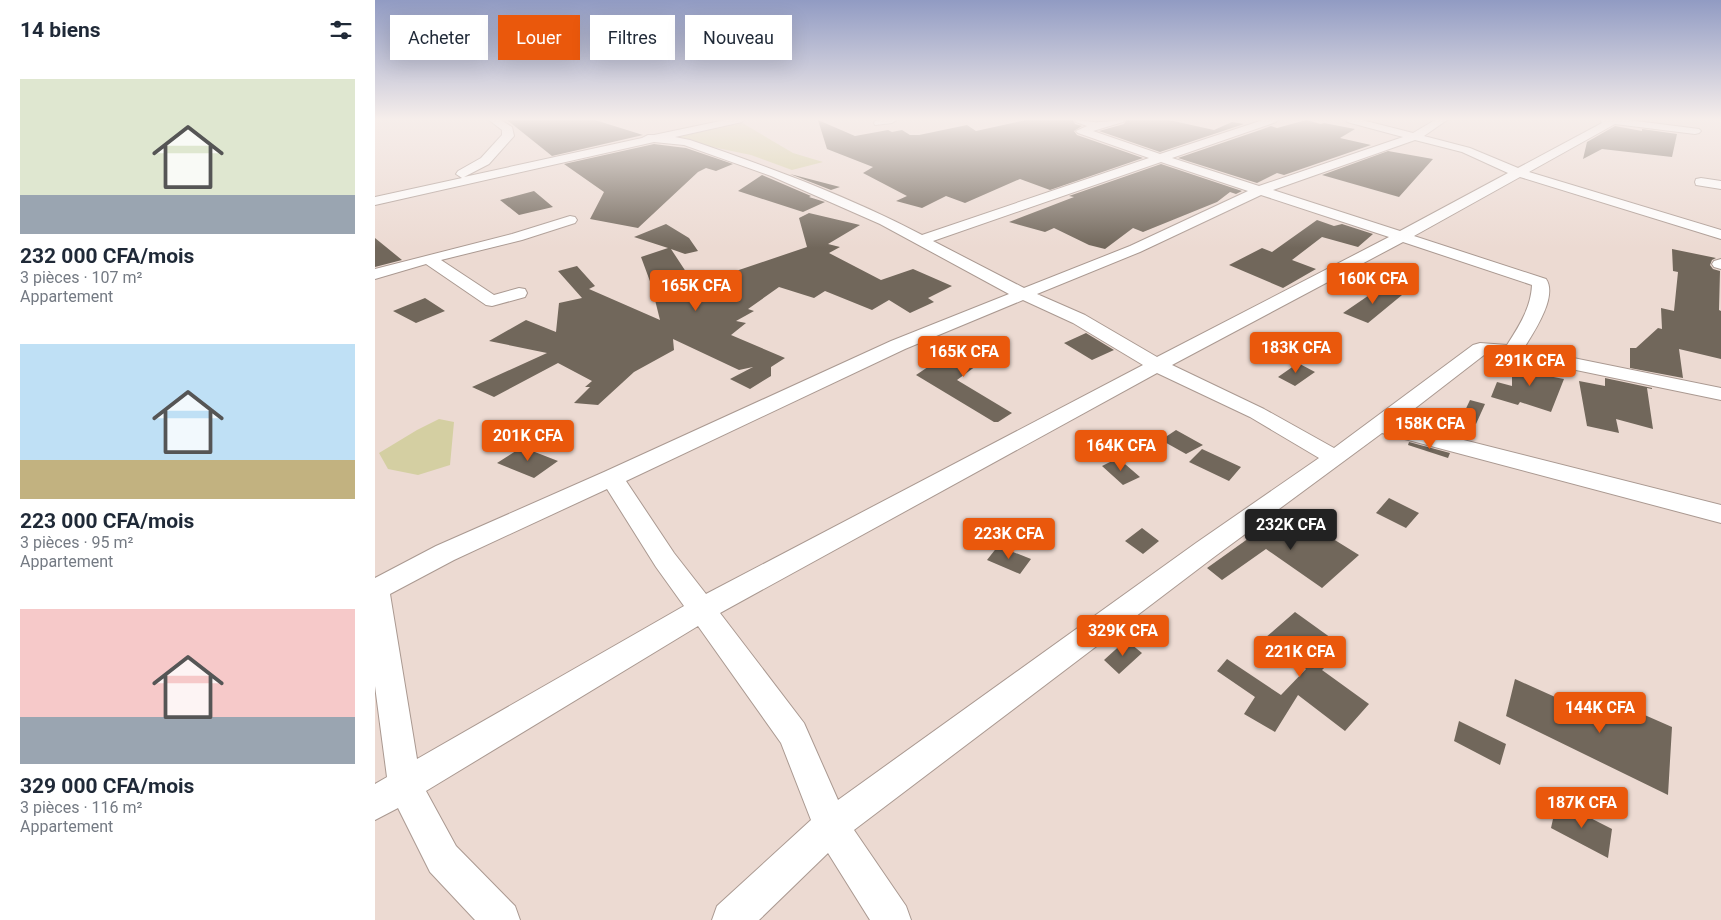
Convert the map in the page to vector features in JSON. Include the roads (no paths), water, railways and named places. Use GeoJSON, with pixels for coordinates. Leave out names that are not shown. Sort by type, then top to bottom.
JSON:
{"type":"FeatureCollection","features":[{"type":"Feature","properties":{"kind":"street"},"geometry":{"type":"LineString","coordinates":[[449,183],[482,163]]}},
{"type":"Feature","properties":{"kind":"street"},"geometry":{"type":"LineString","coordinates":[[376,199],[538,163]]}},
{"type":"Feature","properties":{"kind":"street"},"geometry":{"type":"LineString","coordinates":[[746,163],[775,173],[885,221],[1022,294],[1079,319],[1157,365],[1257,413],[1335,458]]}},
{"type":"Feature","properties":{"kind":"street"},"geometry":{"type":"LineString","coordinates":[[921,240],[1144,163]]}},
{"type":"Feature","properties":{"kind":"street"},"geometry":{"type":"LineString","coordinates":[[1174,163],[1540,282],[1540,298],[1529,325],[1513,352]]}},
{"type":"Feature","properties":{"kind":"street"},"geometry":{"type":"LineString","coordinates":[[501,920],[443,859],[405,786],[376,590],[445,552],[612,478],[898,345],[1135,249],[1261,190],[1339,163]]}},
{"type":"Feature","properties":{"kind":"street"},"geometry":{"type":"LineString","coordinates":[[1496,163],[1519,173],[1721,235]]}},
{"type":"Feature","properties":{"kind":"street"},"geometry":{"type":"LineString","coordinates":[[375,803],[701,610],[1157,365],[1400,238],[1536,163]]}},
{"type":"Feature","properties":{"kind":"street"},"geometry":{"type":"LineString","coordinates":[[1701,182],[1721,185]]}},
{"type":"Feature","properties":{"kind":"street"},"geometry":{"type":"LineString","coordinates":[[375,274],[517,237],[570,220]]}},
{"type":"Feature","properties":{"kind":"street"},"geometry":{"type":"LineString","coordinates":[[428,260],[492,301],[519,293]]}},
{"type":"Feature","properties":{"kind":"street"},"geometry":{"type":"LineString","coordinates":[[731,920],[831,826],[1205,550],[1335,458],[1480,349],[1513,352],[1721,394]]}},
{"type":"Feature","properties":{"kind":"street"},"geometry":{"type":"LineString","coordinates":[[1378,426],[1721,514]]}},
{"type":"Feature","properties":{"kind":"street"},"geometry":{"type":"LineString","coordinates":[[612,478],[665,560],[793,734],[831,826],[891,920]]}}]}
